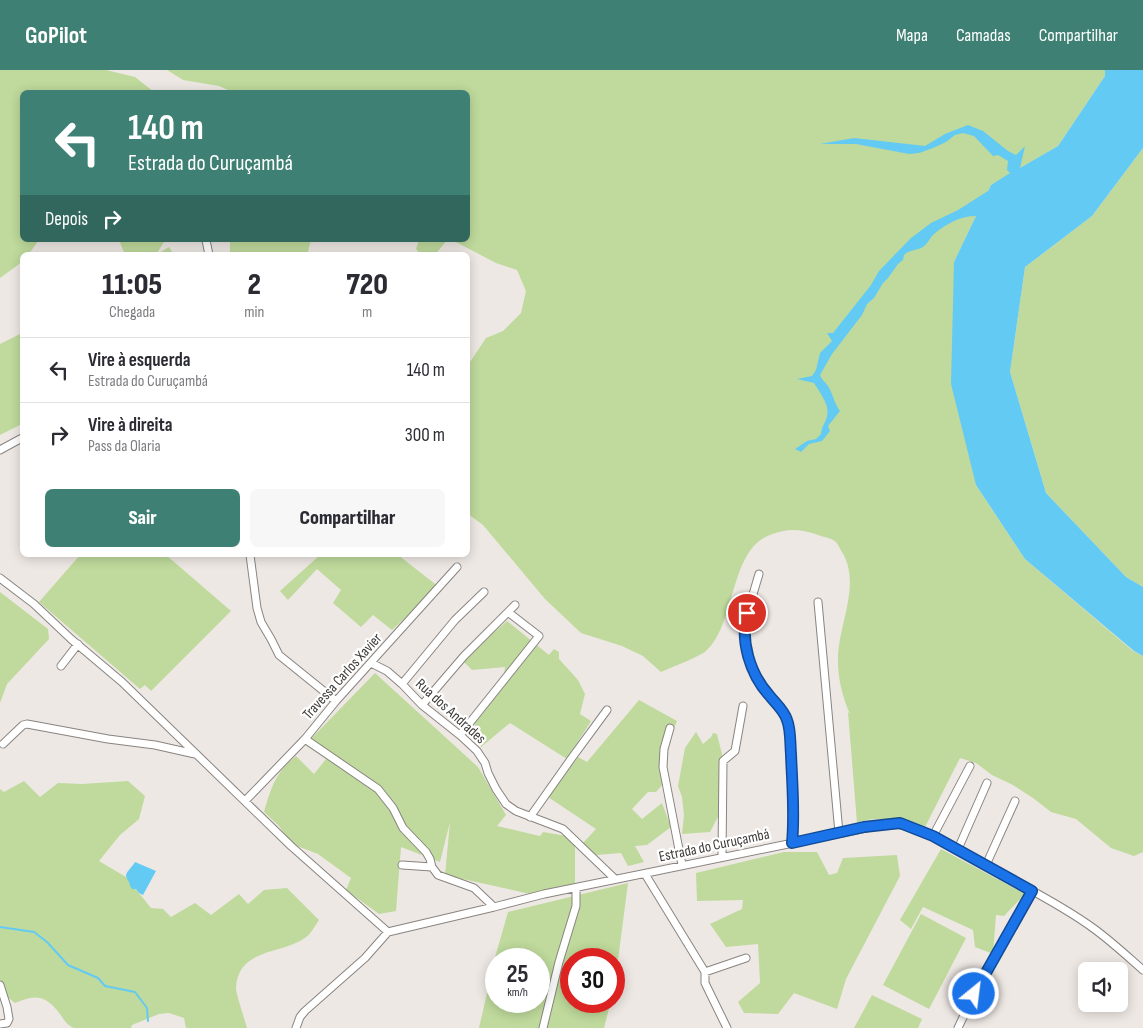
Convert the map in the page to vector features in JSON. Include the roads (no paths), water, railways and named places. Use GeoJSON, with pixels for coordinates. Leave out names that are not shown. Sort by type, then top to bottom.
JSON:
{"type":"FeatureCollection","features":[{"type":"Feature","properties":{"kind":"street"},"geometry":{"type":"LineString","coordinates":[[0,450],[20,439]]}},
{"type":"Feature","properties":{"kind":"street"},"geometry":{"type":"LineString","coordinates":[[250,557],[257,608],[261,622],[279,655],[336,701]]}},
{"type":"Feature","properties":{"kind":"street","name":"Travessa Carlos Xavier"},"geometry":{"type":"LineString","coordinates":[[245,801],[305,740],[336,701],[457,567]]}},
{"type":"Feature","properties":{"kind":"street"},"geometry":{"type":"LineString","coordinates":[[759,574],[746,619],[745,642],[748,657],[760,684],[779,706],[787,720],[793,788],[792,843]]}},
{"type":"Feature","properties":{"kind":"street"},"geometry":{"type":"LineString","coordinates":[[0,578],[34,604],[122,682],[291,846],[388,932],[365,958],[310,1006],[300,1017],[296,1028]]}},
{"type":"Feature","properties":{"kind":"street"},"geometry":{"type":"LineString","coordinates":[[402,684],[455,620],[484,592]]}},
{"type":"Feature","properties":{"kind":"street"},"geometry":{"type":"LineString","coordinates":[[818,602],[839,833]]}},
{"type":"Feature","properties":{"kind":"street"},"geometry":{"type":"LineString","coordinates":[[422,705],[464,656],[516,605]]}},
{"type":"Feature","properties":{"kind":"street"},"geometry":{"type":"LineString","coordinates":[[460,735],[539,636],[508,612]]}},
{"type":"Feature","properties":{"kind":"street"},"geometry":{"type":"LineString","coordinates":[[61,666],[78,644]]}},
{"type":"Feature","properties":{"kind":"street","name":"Rua dos Andrades"},"geometry":{"type":"LineString","coordinates":[[371,663],[387,671],[422,705],[460,735],[481,757],[496,789],[506,804],[516,811],[563,830],[615,879]]}},
{"type":"Feature","properties":{"kind":"street"},"geometry":{"type":"LineString","coordinates":[[722,857],[723,760],[735,752],[743,706]]}},
{"type":"Feature","properties":{"kind":"street"},"geometry":{"type":"LineString","coordinates":[[530,817],[607,710]]}},
{"type":"Feature","properties":{"kind":"street"},"geometry":{"type":"LineString","coordinates":[[3,744],[23,725],[27,724],[108,739],[155,745],[195,754]]}},
{"type":"Feature","properties":{"kind":"street"},"geometry":{"type":"LineString","coordinates":[[670,728],[664,749],[663,767],[682,865]]}},
{"type":"Feature","properties":{"kind":"street"},"geometry":{"type":"LineString","coordinates":[[305,740],[378,789],[393,808],[403,828],[426,852],[432,868]]}},
{"type":"Feature","properties":{"kind":"street"},"geometry":{"type":"LineString","coordinates":[[933,836],[970,766]]}},
{"type":"Feature","properties":{"kind":"street"},"geometry":{"type":"LineString","coordinates":[[958,849],[987,783]]}},
{"type":"Feature","properties":{"kind":"street"},"geometry":{"type":"LineString","coordinates":[[986,866],[1015,801]]}},
{"type":"Feature","properties":{"kind":"street","name":"Estrada do Curuçambá"},"geometry":{"type":"LineString","coordinates":[[388,932],[494,908],[544,894],[839,833],[900,823],[933,836],[958,849],[1091,926],[1143,970]]}},
{"type":"Feature","properties":{"kind":"street"},"geometry":{"type":"LineString","coordinates":[[402,865],[432,868],[444,878],[474,888],[494,908]]}},
{"type":"Feature","properties":{"kind":"street"},"geometry":{"type":"LineString","coordinates":[[645,874],[705,972],[705,983],[727,1028]]}},
{"type":"Feature","properties":{"kind":"street"},"geometry":{"type":"LineString","coordinates":[[543,1028],[559,962],[576,906],[576,888]]}},
{"type":"Feature","properties":{"kind":"street"},"geometry":{"type":"LineString","coordinates":[[958,1028],[974,994],[1032,891]]}},
{"type":"Feature","properties":{"kind":"street"},"geometry":{"type":"LineString","coordinates":[[705,972],[746,958]]}},
{"type":"Feature","properties":{"kind":"street"},"geometry":{"type":"LineString","coordinates":[[0,985],[9,1019],[6,1023],[0,1024]]}},
{"type":"Feature","properties":{"kind":"water"},"geometry":{"type":"Polygon","coordinates":[[[1105,70],[1143,70],[1143,148],[1092,216],[1025,267],[1010,372],[1046,493],[1126,577],[1143,587],[1143,656],[1134,651],[1025,559],[976,485],[951,384],[954,262],[976,216],[964,217],[948,224],[934,234],[923,247],[904,255],[903,260],[883,283],[874,298],[867,304],[862,315],[832,354],[820,375],[830,389],[840,411],[828,426],[830,431],[822,441],[809,444],[801,452],[795,449],[807,441],[816,439],[821,434],[828,412],[826,403],[814,383],[797,379],[812,376],[816,370],[820,353],[832,341],[827,333],[833,333],[871,285],[879,271],[911,238],[931,223],[958,210],[988,191],[991,185],[1010,173],[1007,170],[1008,161],[998,155],[993,156],[974,136],[963,133],[955,135],[933,148],[909,154],[856,144],[820,144],[854,138],[925,146],[945,134],[968,125],[983,131],[1016,155],[1025,146],[1020,168],[1058,146],[1105,76],[1105,70]]]}},
{"type":"Feature","properties":{"kind":"water"},"geometry":{"type":"Polygon","coordinates":[[[135,862],[156,871],[143,895],[136,889],[132,889],[126,876],[135,862]]]}},
{"type":"Feature","properties":{"kind":"waterway"},"geometry":{"type":"LineString","coordinates":[[0,927],[34,932],[47,942],[68,965],[98,978],[105,986],[135,992],[147,1008],[148,1021]]}}]}
